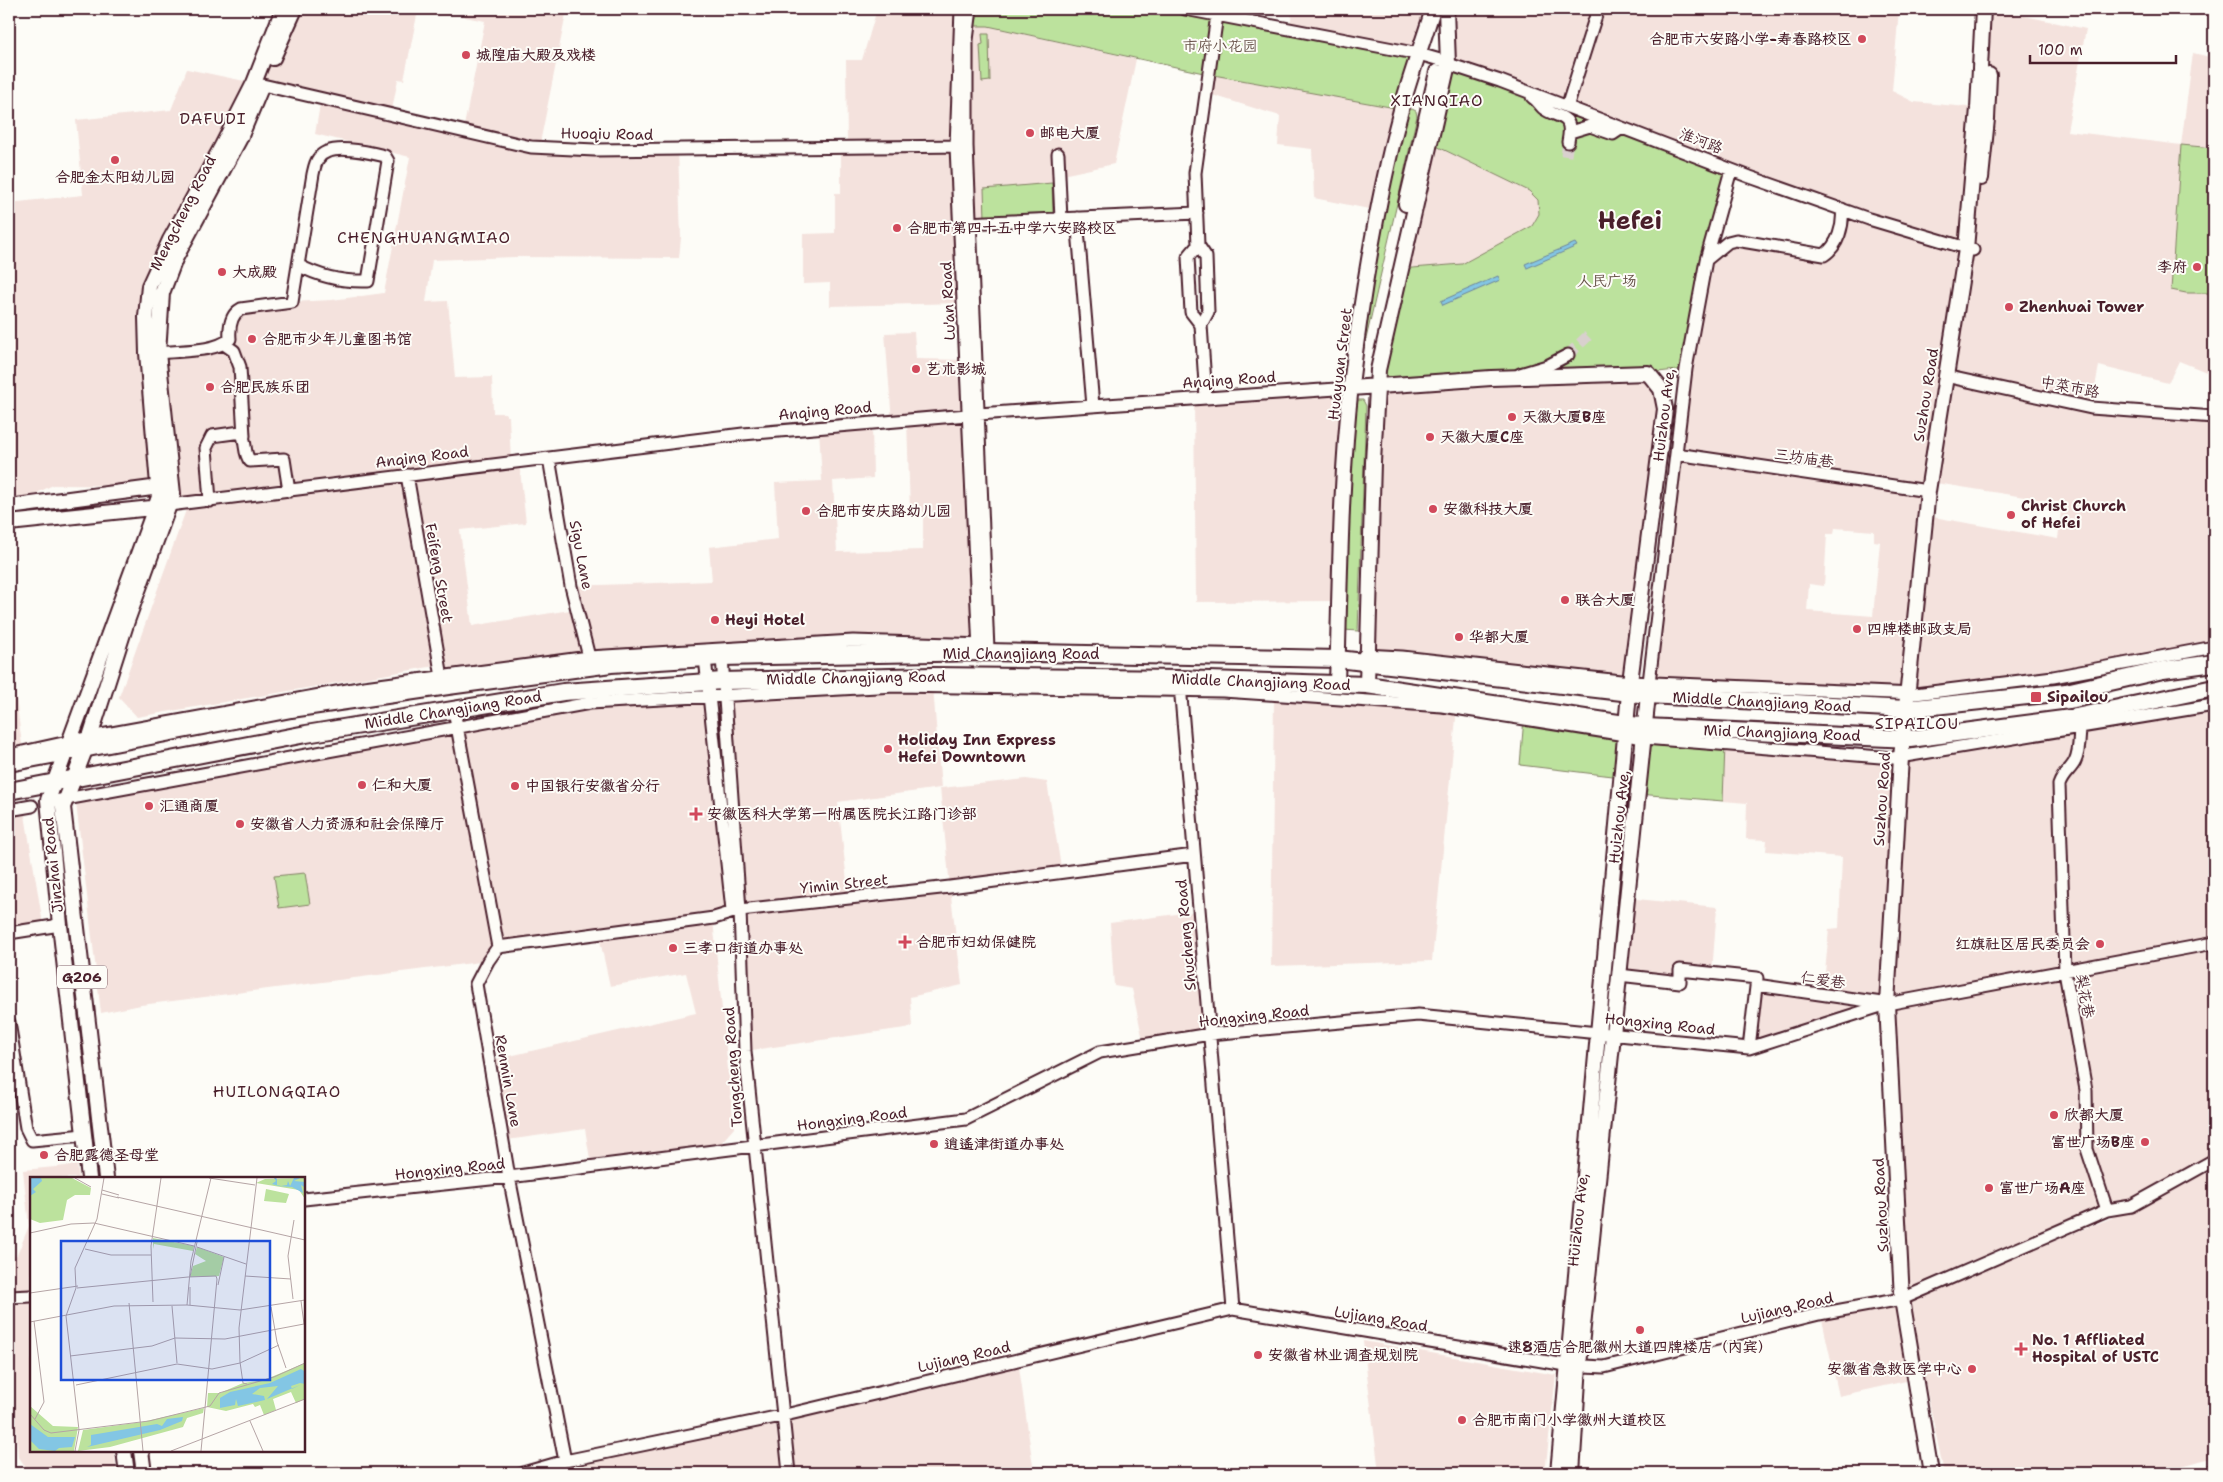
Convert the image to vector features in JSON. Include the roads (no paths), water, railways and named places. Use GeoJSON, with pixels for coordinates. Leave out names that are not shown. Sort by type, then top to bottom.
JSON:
{"type":"FeatureCollection","features":[{"type":"Feature","properties":{"kind":"highway","name":"Mid Changjiang Road"},"geometry":{"type":"LineString","coordinates":[[705,658],[983,648],[1338,656]]}},
{"type":"Feature","properties":{"kind":"highway","name":"Middle Changjiang Road"},"geometry":{"type":"LineString","coordinates":[[1338,656],[1629,688],[1911,702],[2066,692],[2163,670],[2214,663]]}},
{"type":"Feature","properties":{"kind":"highway","name":"Middle Changjiang Road"},"geometry":{"type":"LineString","coordinates":[[88,742],[456,684],[603,665],[705,658]]}},
{"type":"Feature","properties":{"kind":"highway","name":"Middle Changjiang Road"},"geometry":{"type":"LineString","coordinates":[[73,778],[306,734],[563,692],[717,689],[932,676],[1180,685],[1367,685],[1644,732]]}},
{"type":"Feature","properties":{"kind":"highway","name":"Mid Changjiang Road"},"geometry":{"type":"LineString","coordinates":[[1644,732],[1907,738],[2071,718],[2214,688]]}},
{"type":"Feature","properties":{"kind":"highway"},"geometry":{"type":"LineString","coordinates":[[9,763],[88,742]]}},
{"type":"Feature","properties":{"kind":"highway"},"geometry":{"type":"LineString","coordinates":[[9,791],[73,778]]}},
{"type":"Feature","properties":{"kind":"main road","name":"Mengcheng Road"},"geometry":{"type":"LineString","coordinates":[[169,505],[158,353],[160,308],[168,275],[240,138],[283,9]]}},
{"type":"Feature","properties":{"kind":"main road","name":"Mengcheng Road"},"geometry":{"type":"LineString","coordinates":[[167,486],[147,353],[146,317],[148,286],[170,240],[258,84],[295,9]]}},
{"type":"Feature","properties":{"kind":"main road","name":"Huayuan Street"},"geometry":{"type":"LineString","coordinates":[[1337,684],[1351,388],[1358,328],[1378,211],[1401,110],[1433,9]]}},
{"type":"Feature","properties":{"kind":"main road"},"geometry":{"type":"LineString","coordinates":[[1367,685],[1372,462],[1377,384],[1393,299],[1444,62],[1446,9]]}},
{"type":"Feature","properties":{"kind":"main road","name":"Suzhou Road"},"geometry":{"type":"LineString","coordinates":[[1969,250],[1983,9]]}},
{"type":"Feature","properties":{"kind":"main road","name":"Suzhou Road"},"geometry":{"type":"LineString","coordinates":[[1931,1473],[1905,1298],[1890,1004],[1904,757],[1936,483],[1987,119],[1991,9]]}},
{"type":"Feature","properties":{"kind":"main road","name":"Anqing Road"},"geometry":{"type":"LineString","coordinates":[[1351,388],[1377,384],[1648,373]]}},
{"type":"Feature","properties":{"kind":"main road","name":"Huizhou Ave,"},"geometry":{"type":"LineString","coordinates":[[1572,1473],[1573,1365],[1597,1033],[1629,688],[1665,409],[1661,389],[1648,373]]}},
{"type":"Feature","properties":{"kind":"main road","name":"Suzhou Road"},"geometry":{"type":"LineString","coordinates":[[1911,702],[1928,491],[1950,377]]}},
{"type":"Feature","properties":{"kind":"main road"},"geometry":{"type":"LineString","coordinates":[[9,507],[167,486]]}},
{"type":"Feature","properties":{"kind":"main road","name":"Jinzhai Road"},"geometry":{"type":"LineString","coordinates":[[89,1177],[48,807],[55,782],[154,509],[167,486]]}},
{"type":"Feature","properties":{"kind":"main road","name":"Anqing Road"},"geometry":{"type":"LineString","coordinates":[[9,523],[154,509],[169,505]]}},
{"type":"Feature","properties":{"kind":"main road","name":"Jinzhai Road"},"geometry":{"type":"LineString","coordinates":[[106,1177],[60,800],[73,778],[88,742],[126,621],[169,505]]}},
{"type":"Feature","properties":{"kind":"main road","name":"Huizhou Ave,"},"geometry":{"type":"LineString","coordinates":[[1558,1473],[1613,1034],[1648,689]]}},
{"type":"Feature","properties":{"kind":"main road","name":"Suzhou Road"},"geometry":{"type":"LineString","coordinates":[[1905,1298],[1936,1473]]}},
{"type":"Feature","properties":{"kind":"main road"},"geometry":{"type":"LineString","coordinates":[[124,1452],[127,1473]]}},
{"type":"Feature","properties":{"kind":"main road"},"geometry":{"type":"LineString","coordinates":[[141,1452],[144,1473]]}},
{"type":"Feature","properties":{"kind":"street","name":"Lu'an Road"},"geometry":{"type":"LineString","coordinates":[[961,9],[961,146],[983,648]]}},
{"type":"Feature","properties":{"kind":"street","name":"Lu'an Road"},"geometry":{"type":"LineString","coordinates":[[961,146],[967,40],[971,9]]}},
{"type":"Feature","properties":{"kind":"street","name":"淮河路"},"geometry":{"type":"LineString","coordinates":[[1185,9],[1419,54],[1508,84],[1731,170],[1842,210],[1969,250]]}},
{"type":"Feature","properties":{"kind":"street"},"geometry":{"type":"LineString","coordinates":[[1566,107],[1598,9]]}},
{"type":"Feature","properties":{"kind":"street"},"geometry":{"type":"LineString","coordinates":[[1206,398],[1201,325],[1208,312],[1206,256],[1198,245],[1196,174],[1217,15]]}},
{"type":"Feature","properties":{"kind":"street","name":"Huoqiu Road"},"geometry":{"type":"LineString","coordinates":[[258,84],[531,147],[595,150],[961,146]]}},
{"type":"Feature","properties":{"kind":"street"},"geometry":{"type":"LineString","coordinates":[[1508,84],[1537,100],[1544,108],[1562,115],[1569,137],[1590,126],[1613,134],[1622,128]]}},
{"type":"Feature","properties":{"kind":"street"},"geometry":{"type":"LineString","coordinates":[[158,353],[224,344],[230,339],[229,329],[232,315],[236,312],[249,308],[292,302],[298,265],[317,160],[323,154],[336,149],[369,152],[385,156],[388,161],[368,281],[334,279],[315,274],[298,265]]}},
{"type":"Feature","properties":{"kind":"street"},"geometry":{"type":"LineString","coordinates":[[1058,154],[1061,219]]}},
{"type":"Feature","properties":{"kind":"street","name":"Huizhou Ave,"},"geometry":{"type":"LineString","coordinates":[[1648,689],[1686,369],[1706,260],[1731,170]]}},
{"type":"Feature","properties":{"kind":"street"},"geometry":{"type":"LineString","coordinates":[[1706,260],[1728,242],[1736,240],[1824,255],[1832,250],[1844,220],[1842,210]]}},
{"type":"Feature","properties":{"kind":"street"},"geometry":{"type":"LineString","coordinates":[[965,223],[1197,213]]}},
{"type":"Feature","properties":{"kind":"street"},"geometry":{"type":"LineString","coordinates":[[1077,218],[1093,406]]}},
{"type":"Feature","properties":{"kind":"street"},"geometry":{"type":"LineString","coordinates":[[1198,245],[1188,257],[1191,312],[1201,325]]}},
{"type":"Feature","properties":{"kind":"street"},"geometry":{"type":"LineString","coordinates":[[224,344],[234,351],[240,367],[247,459],[250,461],[284,459],[289,491]]}},
{"type":"Feature","properties":{"kind":"street"},"geometry":{"type":"LineString","coordinates":[[1507,378],[1546,366],[1568,354]]}},
{"type":"Feature","properties":{"kind":"street","name":"中菜市路"},"geometry":{"type":"LineString","coordinates":[[1950,377],[2091,408],[2191,417],[2214,417]]}},
{"type":"Feature","properties":{"kind":"street","name":"Anqing Road"},"geometry":{"type":"LineString","coordinates":[[169,505],[289,491],[407,474],[743,434],[974,415],[1351,388]]}},
{"type":"Feature","properties":{"kind":"street"},"geometry":{"type":"LineString","coordinates":[[210,501],[206,448],[208,441],[212,436],[224,434],[239,432],[244,436]]}},
{"type":"Feature","properties":{"kind":"street","name":"三坊庙巷"},"geometry":{"type":"LineString","coordinates":[[1676,454],[1928,491]]}},
{"type":"Feature","properties":{"kind":"street","name":"Sigu Lane"},"geometry":{"type":"LineString","coordinates":[[549,458],[571,586],[589,657]]}},
{"type":"Feature","properties":{"kind":"street","name":"Feifeng Street"},"geometry":{"type":"LineString","coordinates":[[407,474],[442,677]]}},
{"type":"Feature","properties":{"kind":"street"},"geometry":{"type":"LineString","coordinates":[[88,742],[364,687],[589,657],[852,641],[983,648]]}},
{"type":"Feature","properties":{"kind":"street"},"geometry":{"type":"LineString","coordinates":[[1911,702],[2214,647]]}},
{"type":"Feature","properties":{"kind":"street","name":"Tongcheng Road"},"geometry":{"type":"LineString","coordinates":[[722,657],[717,689],[736,911],[751,1147],[782,1473]]}},
{"type":"Feature","properties":{"kind":"street","name":"Tongcheng Road"},"geometry":{"type":"LineString","coordinates":[[705,658],[717,689]]}},
{"type":"Feature","properties":{"kind":"street"},"geometry":{"type":"LineString","coordinates":[[1180,685],[1223,691],[1442,706],[1626,729]]}},
{"type":"Feature","properties":{"kind":"street","name":"Shucheng Road"},"geometry":{"type":"LineString","coordinates":[[1180,685],[1233,1309]]}},
{"type":"Feature","properties":{"kind":"street"},"geometry":{"type":"LineString","coordinates":[[60,800],[590,703],[717,689]]}},
{"type":"Feature","properties":{"kind":"street"},"geometry":{"type":"LineString","coordinates":[[1644,732],[1904,757],[2214,705]]}},
{"type":"Feature","properties":{"kind":"street"},"geometry":{"type":"LineString","coordinates":[[454,710],[498,947]]}},
{"type":"Feature","properties":{"kind":"street","name":"梨花巷"},"geometry":{"type":"LineString","coordinates":[[2080,728],[2078,750],[2074,763],[2063,774],[2059,785],[2065,972],[2086,1090],[2087,1149],[2107,1210]]}},
{"type":"Feature","properties":{"kind":"street"},"geometry":{"type":"LineString","coordinates":[[9,755],[68,746]]}},
{"type":"Feature","properties":{"kind":"street"},"geometry":{"type":"LineString","coordinates":[[9,810],[32,806]]}},
{"type":"Feature","properties":{"kind":"street","name":"Yimin Street"},"geometry":{"type":"LineString","coordinates":[[498,947],[714,918],[736,911],[940,889],[1194,855]]}},
{"type":"Feature","properties":{"kind":"street"},"geometry":{"type":"LineString","coordinates":[[9,932],[60,925]]}},
{"type":"Feature","properties":{"kind":"street","name":"Hongxing Road"},"geometry":{"type":"LineString","coordinates":[[305,1199],[509,1178],[966,1119],[1100,1052],[1210,1034],[1418,1015],[1749,1048],[1890,1004],[2214,943]]}},
{"type":"Feature","properties":{"kind":"street","name":"Renmin Lane"},"geometry":{"type":"LineString","coordinates":[[498,947],[476,984],[509,1178],[565,1461]]}},
{"type":"Feature","properties":{"kind":"street","name":"仁爱巷"},"geometry":{"type":"LineString","coordinates":[[1619,975],[1680,982],[1680,970],[1757,978],[1756,985],[1890,1004]]}},
{"type":"Feature","properties":{"kind":"street"},"geometry":{"type":"LineString","coordinates":[[1749,1048],[1756,985]]}},
{"type":"Feature","properties":{"kind":"street"},"geometry":{"type":"LineString","coordinates":[[9,1022],[26,1128],[32,1140],[84,1135]]}},
{"type":"Feature","properties":{"kind":"street","name":"Lujiang Road"},"geometry":{"type":"LineString","coordinates":[[523,1473],[565,1461],[778,1417],[1233,1309],[1573,1365],[1604,1367],[1819,1314],[1905,1298],[2107,1210],[2131,1206],[2214,1160]]}},
{"type":"Feature","properties":{"kind":"street"},"geometry":{"type":"LineString","coordinates":[[9,1298],[30,1296]]}},
{"type":"Feature","properties":{"kind":"street","name":"Tongcheng Road"},"geometry":{"type":"LineString","coordinates":[[778,1417],[789,1473]]}},
{"type":"Feature","properties":{"kind":"street"},"geometry":{"type":"LineString","coordinates":[[2209,1473],[2214,1472]]}},
{"type":"Feature","properties":{"kind":"water"},"geometry":{"type":"Polygon","coordinates":[[[1575,243],[1577,246],[1527,268],[1525,264],[1575,243]]]}},
{"type":"Feature","properties":{"kind":"water"},"geometry":{"type":"Polygon","coordinates":[[[1498,276],[1500,280],[1443,305],[1441,301],[1498,276]]]}},
{"type":"Feature","properties":{"kind":"tunnel"},"geometry":{"type":"LineString","coordinates":[[1566,156],[1568,142]]}},
{"type":"Feature","properties":{"kind":"tunnel"},"geometry":{"type":"LineString","coordinates":[[1568,355],[1591,333]]}},
{"type":"Feature","properties":{"kind":"place","name":"合肥市六安路小学-寿春路校区"},"geometry":{"type":"Point","coordinates":[1862,39]}},
{"type":"Feature","properties":{"kind":"place","name":"城隍庙大殿及戏楼"},"geometry":{"type":"Point","coordinates":[466,55]}},
{"type":"Feature","properties":{"kind":"place","name":"邮电大厦"},"geometry":{"type":"Point","coordinates":[1030,133]}},
{"type":"Feature","properties":{"kind":"place","name":"合肥金太阳幼儿园"},"geometry":{"type":"Point","coordinates":[115,160]}},
{"type":"Feature","properties":{"kind":"place","name":"合肥市第四十五中学六安路校区"},"geometry":{"type":"Point","coordinates":[897,228]}},
{"type":"Feature","properties":{"kind":"place","name":"李府"},"geometry":{"type":"Point","coordinates":[2197,267]}},
{"type":"Feature","properties":{"kind":"place","name":"大成殿"},"geometry":{"type":"Point","coordinates":[222,272]}},
{"type":"Feature","properties":{"kind":"place","name":"Zhenhuai Tower"},"geometry":{"type":"Point","coordinates":[2009,307]}},
{"type":"Feature","properties":{"kind":"place","name":"合肥市少年儿童图书馆"},"geometry":{"type":"Point","coordinates":[252,339]}},
{"type":"Feature","properties":{"kind":"place","name":"艺术影城"},"geometry":{"type":"Point","coordinates":[916,369]}},
{"type":"Feature","properties":{"kind":"place","name":"合肥民族乐团"},"geometry":{"type":"Point","coordinates":[210,387]}},
{"type":"Feature","properties":{"kind":"place","name":"天徽大厦B座"},"geometry":{"type":"Point","coordinates":[1512,417]}},
{"type":"Feature","properties":{"kind":"place","name":"天徽大厦C座"},"geometry":{"type":"Point","coordinates":[1430,437]}},
{"type":"Feature","properties":{"kind":"place","name":"安徽科技大厦"},"geometry":{"type":"Point","coordinates":[1433,509]}},
{"type":"Feature","properties":{"kind":"place","name":"合肥市安庆路幼儿园"},"geometry":{"type":"Point","coordinates":[806,511]}},
{"type":"Feature","properties":{"kind":"place","name":"Christ Church of Hefei"},"geometry":{"type":"Point","coordinates":[2011,515]}},
{"type":"Feature","properties":{"kind":"place","name":"联合大厦"},"geometry":{"type":"Point","coordinates":[1565,600]}},
{"type":"Feature","properties":{"kind":"place","name":"Heyi Hotel"},"geometry":{"type":"Point","coordinates":[715,620]}},
{"type":"Feature","properties":{"kind":"place","name":"四牌楼邮政支局"},"geometry":{"type":"Point","coordinates":[1857,629]}},
{"type":"Feature","properties":{"kind":"place","name":"华都大厦"},"geometry":{"type":"Point","coordinates":[1459,637]}},
{"type":"Feature","properties":{"kind":"place","name":"Sipailou"},"geometry":{"type":"Point","coordinates":[2036,697]}},
{"type":"Feature","properties":{"kind":"place","name":"Holiday Inn Express Hefei Downtown"},"geometry":{"type":"Point","coordinates":[888,749]}},
{"type":"Feature","properties":{"kind":"place","name":"仁和大厦"},"geometry":{"type":"Point","coordinates":[362,785]}},
{"type":"Feature","properties":{"kind":"place","name":"中国银行安徽省分行"},"geometry":{"type":"Point","coordinates":[515,786]}},
{"type":"Feature","properties":{"kind":"place","name":"汇通商厦"},"geometry":{"type":"Point","coordinates":[149,806]}},
{"type":"Feature","properties":{"kind":"place","name":"安徽医科大学第一附属医院长江路门诊部"},"geometry":{"type":"Point","coordinates":[696,814]}},
{"type":"Feature","properties":{"kind":"place","name":"安徽省人力资源和社会保障厅"},"geometry":{"type":"Point","coordinates":[240,824]}},
{"type":"Feature","properties":{"kind":"place","name":"合肥市妇幼保健院"},"geometry":{"type":"Point","coordinates":[905,942]}},
{"type":"Feature","properties":{"kind":"place","name":"红旗社区居民委员会"},"geometry":{"type":"Point","coordinates":[2100,944]}},
{"type":"Feature","properties":{"kind":"place","name":"三孝口街道办事处"},"geometry":{"type":"Point","coordinates":[673,948]}},
{"type":"Feature","properties":{"kind":"place","name":"欣都大厦"},"geometry":{"type":"Point","coordinates":[2054,1115]}},
{"type":"Feature","properties":{"kind":"place","name":"富世广场B座"},"geometry":{"type":"Point","coordinates":[2145,1142]}},
{"type":"Feature","properties":{"kind":"place","name":"逍遥津街道办事处"},"geometry":{"type":"Point","coordinates":[934,1144]}},
{"type":"Feature","properties":{"kind":"place","name":"合肥露德圣母堂"},"geometry":{"type":"Point","coordinates":[44,1155]}},
{"type":"Feature","properties":{"kind":"place","name":"富世广场A座"},"geometry":{"type":"Point","coordinates":[1989,1188]}},
{"type":"Feature","properties":{"kind":"place","name":"速8酒店合肥徽州大道四牌楼店（内宾）"},"geometry":{"type":"Point","coordinates":[1640,1330]}},
{"type":"Feature","properties":{"kind":"place","name":"No. 1 Affliated Hospital of USTC"},"geometry":{"type":"Point","coordinates":[2021,1349]}},
{"type":"Feature","properties":{"kind":"place","name":"安徽省林业调查规划院"},"geometry":{"type":"Point","coordinates":[1258,1355]}},
{"type":"Feature","properties":{"kind":"place","name":"安徽省急救医学中心"},"geometry":{"type":"Point","coordinates":[1972,1369]}},
{"type":"Feature","properties":{"kind":"place","name":"合肥市南门小学徽州大道校区"},"geometry":{"type":"Point","coordinates":[1462,1420]}},
{"type":"Feature","properties":{"kind":"district","name":"XIANQIAO"},"geometry":{"type":"Point","coordinates":[1437,100]}},
{"type":"Feature","properties":{"kind":"district","name":"DAFUDI"},"geometry":{"type":"Point","coordinates":[213,118]}},
{"type":"Feature","properties":{"kind":"district","name":"Hefei"},"geometry":{"type":"Point","coordinates":[1630,220]}},
{"type":"Feature","properties":{"kind":"district","name":"CHENGHUANGMIAO"},"geometry":{"type":"Point","coordinates":[424,237]}},
{"type":"Feature","properties":{"kind":"district","name":"SIPAILOU"},"geometry":{"type":"Point","coordinates":[1917,723]}},
{"type":"Feature","properties":{"kind":"district","name":"HUILONGQIAO"},"geometry":{"type":"Point","coordinates":[277,1091]}},
{"type":"Feature","properties":{"kind":"park label","name":"市府小花园"},"geometry":{"type":"Point","coordinates":[1220,46]}},
{"type":"Feature","properties":{"kind":"park label","name":"人民广场"},"geometry":{"type":"Point","coordinates":[1607,281]}}]}
